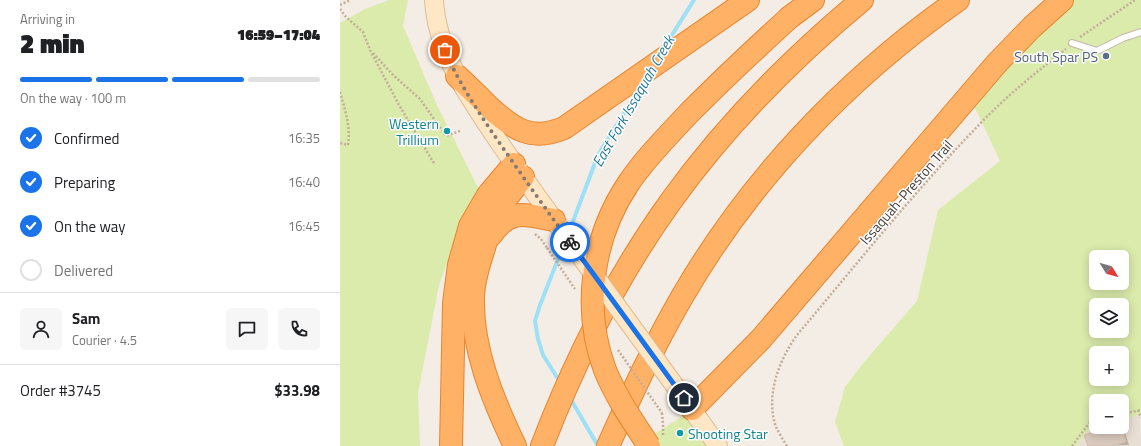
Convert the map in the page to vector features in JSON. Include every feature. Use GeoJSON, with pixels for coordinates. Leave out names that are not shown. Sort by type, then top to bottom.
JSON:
{"type":"FeatureCollection","features":[{"type":"Feature","properties":{"kind":"highway"},"geometry":{"type":"LineString","coordinates":[[457,76],[508,124],[518,130],[528,133],[548,133],[564,128],[748,0]]}},
{"type":"Feature","properties":{"kind":"highway"},"geometry":{"type":"LineString","coordinates":[[655,443],[620,402],[610,380],[597,342],[592,306],[593,286],[602,239],[610,216],[624,190],[653,152],[721,81],[790,17],[812,0]]}},
{"type":"Feature","properties":{"kind":"highway"},"geometry":{"type":"LineString","coordinates":[[542,446],[560,400],[585,346],[605,308],[633,258],[671,202],[706,155],[792,61],[862,0]]}},
{"type":"Feature","properties":{"kind":"highway"},"geometry":{"type":"LineString","coordinates":[[608,446],[634,387],[682,296],[734,218],[765,178],[795,143],[835,102],[884,58],[934,17],[958,0]]}},
{"type":"Feature","properties":{"kind":"highway"},"geometry":{"type":"LineString","coordinates":[[716,385],[749,336],[973,72],[1016,27],[1045,0]]}},
{"type":"Feature","properties":{"kind":"highway"},"geometry":{"type":"LineString","coordinates":[[692,409],[761,339],[997,63],[1032,27],[1062,0]]}},
{"type":"Feature","properties":{"kind":"highway"},"geometry":{"type":"LineString","coordinates":[[511,438],[485,370],[475,334],[473,295],[484,246],[495,217],[518,170]]}},
{"type":"Feature","properties":{"kind":"highway"},"geometry":{"type":"LineString","coordinates":[[451,446],[454,304],[459,265],[465,242],[473,221],[488,195],[518,170]]}},
{"type":"Feature","properties":{"kind":"highway"},"geometry":{"type":"LineString","coordinates":[[484,246],[500,223],[510,216],[549,213]]}},
{"type":"Feature","properties":{"kind":"main road"},"geometry":{"type":"LineString","coordinates":[[434,0],[442,41],[457,76],[479,112],[518,170],[718,446]]}},
{"type":"Feature","properties":{"kind":"lane"},"geometry":{"type":"LineString","coordinates":[[1072,43],[1097,51],[1123,38],[1141,32]]}},
{"type":"Feature","properties":{"kind":"path"},"geometry":{"type":"LineString","coordinates":[[340,4],[350,0]]}},
{"type":"Feature","properties":{"kind":"path","name":"Issaquah-Preston Trail"},"geometry":{"type":"LineString","coordinates":[[787,446],[777,428],[772,403],[780,366],[790,345],[797,335],[918,191],[977,126],[1034,74],[1072,43],[1094,26],[1135,0]]}},
{"type":"Feature","properties":{"kind":"path"},"geometry":{"type":"LineString","coordinates":[[340,9],[346,17],[363,32],[370,50],[399,105],[435,165]]}},
{"type":"Feature","properties":{"kind":"path"},"geometry":{"type":"LineString","coordinates":[[370,50],[392,74],[420,99],[446,136],[460,131]]}},
{"type":"Feature","properties":{"kind":"path"},"geometry":{"type":"LineString","coordinates":[[340,92],[350,135],[348,145],[340,143]]}},
{"type":"Feature","properties":{"kind":"path"},"geometry":{"type":"LineString","coordinates":[[1129,412],[1139,410],[1141,418]]}},
{"type":"Feature","properties":{"kind":"path"},"geometry":{"type":"LineString","coordinates":[[655,443],[663,425],[662,413]]}},
{"type":"Feature","properties":{"kind":"path"},"geometry":{"type":"LineString","coordinates":[[1072,446],[1089,423]]}},
{"type":"Feature","properties":{"kind":"shaded area"},"geometry":{"type":"Polygon","coordinates":[[[1140,415],[1141,446],[1076,446],[1089,430],[1089,434],[1129,434],[1129,417],[1140,415]]]}},
{"type":"Feature","properties":{"kind":"green space"},"geometry":{"type":"Polygon","coordinates":[[[389,0],[408,0],[403,26],[436,103],[481,194],[461,226],[439,285],[418,393],[420,446],[340,446],[340,23],[365,9],[389,0]]]}},
{"type":"Feature","properties":{"kind":"green space"},"geometry":{"type":"Polygon","coordinates":[[[1062,0],[1141,0],[1141,415],[1129,418],[1129,394],[1089,394],[1089,430],[1076,446],[844,446],[835,422],[845,387],[864,362],[917,301],[938,210],[1000,161],[969,95],[1062,0]]]}},
{"type":"Feature","properties":{"kind":"green space"},"geometry":{"type":"Polygon","coordinates":[[[692,410],[718,446],[636,446],[692,410]]]}},
{"type":"Feature","properties":{"kind":"building"},"geometry":{"type":"Polygon","coordinates":[[[1089,434],[1124,434],[1126,442],[1112,446],[1088,446],[1084,435],[1089,434]]]}},
{"type":"Feature","properties":{"kind":"waterway","name":"East Fork Issaquah Creek"},"geometry":{"type":"LineString","coordinates":[[665,46],[694,0]]}},
{"type":"Feature","properties":{"kind":"waterway","name":"East Fork Issaquah Creek"},"geometry":{"type":"LineString","coordinates":[[569,232],[598,155],[641,86]]}},
{"type":"Feature","properties":{"kind":"waterway","name":"East Fork Issaquah Creek"},"geometry":{"type":"LineString","coordinates":[[560,382],[543,355],[538,339],[535,321],[564,244]]}},
{"type":"Feature","properties":{"kind":"waterway","name":"East Fork Issaquah Creek"},"geometry":{"type":"LineString","coordinates":[[570,398],[598,446]]}},
{"type":"Feature","properties":{"kind":"way so far"},"geometry":{"type":"LineString","coordinates":[[445,50],[457,76],[479,112],[523,177],[570,242]]}},
{"type":"Feature","properties":{"kind":"place","name":"South Spar PS"},"geometry":{"type":"Point","coordinates":[1106,56]}},
{"type":"Feature","properties":{"kind":"place","name":"Western Trillium"},"geometry":{"type":"Point","coordinates":[447,131]}},
{"type":"Feature","properties":{"kind":"place","name":"Shooting Star"},"geometry":{"type":"Point","coordinates":[680,433]}},
{"type":"Feature","properties":{"kind":"route"},"geometry":{"type":"LineString","coordinates":[[570,242],[684,398]]}}]}
